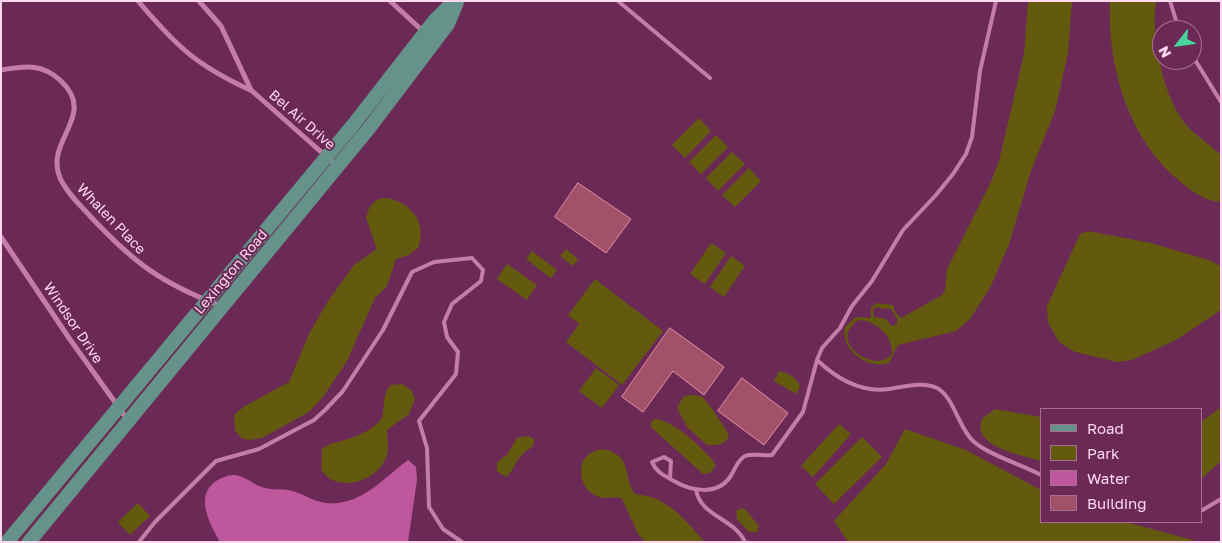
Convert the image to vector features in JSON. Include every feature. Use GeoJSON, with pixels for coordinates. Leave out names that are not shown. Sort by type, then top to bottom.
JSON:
{"type":"FeatureCollection","features":[{"type":"Feature","properties":{"kind":"main road","name":"Lexington Road"},"geometry":{"type":"LineString","coordinates":[[8,542],[327,157],[430,37],[448,24],[456,1]]}},
{"type":"Feature","properties":{"kind":"main road","name":"Lexington Road"},"geometry":{"type":"LineString","coordinates":[[29,542],[338,167],[430,37]]}},
{"type":"Feature","properties":{"kind":"street","name":"Bel Air Drive"},"geometry":{"type":"LineString","coordinates":[[138,1],[169,37],[193,59],[218,75],[251,90],[338,167]]}},
{"type":"Feature","properties":{"kind":"street","name":"Bel Air Drive"},"geometry":{"type":"LineString","coordinates":[[199,1],[221,26],[251,90]]}},
{"type":"Feature","properties":{"kind":"street"},"geometry":{"type":"LineString","coordinates":[[390,1],[430,37]]}},
{"type":"Feature","properties":{"kind":"street","name":"Whalen Place"},"geometry":{"type":"LineString","coordinates":[[1,70],[35,66],[52,73],[65,84],[74,97],[75,104],[73,119],[56,156],[58,170],[65,187],[111,238],[144,268],[182,291],[224,307]]}},
{"type":"Feature","properties":{"kind":"street","name":"Windsor Drive"},"geometry":{"type":"LineString","coordinates":[[1,237],[129,421]]}},
{"type":"Feature","properties":{"kind":"lane"},"geometry":{"type":"LineString","coordinates":[[618,1],[710,78]]}},
{"type":"Feature","properties":{"kind":"lane"},"geometry":{"type":"LineString","coordinates":[[670,479],[671,461],[664,458],[652,462],[662,474],[670,479],[696,490],[706,490],[723,484],[743,457],[749,455],[772,456],[776,452],[803,412],[822,348],[840,328],[852,306],[872,281],[902,230],[936,195],[966,154],[972,137],[980,71],[996,1]]}},
{"type":"Feature","properties":{"kind":"lane"},"geometry":{"type":"LineString","coordinates":[[1170,1],[1176,20]]}},
{"type":"Feature","properties":{"kind":"lane"},"geometry":{"type":"LineString","coordinates":[[1201,70],[1221,102]]}},
{"type":"Feature","properties":{"kind":"lane"},"geometry":{"type":"LineString","coordinates":[[139,542],[155,522],[216,461],[259,449],[314,420],[325,410],[343,391],[383,330],[412,272],[434,262],[469,258],[481,265],[483,270],[481,281],[452,304],[444,322],[447,337],[458,352],[456,374],[419,421],[427,448],[429,507],[444,528],[462,542]]}},
{"type":"Feature","properties":{"kind":"lane"},"geometry":{"type":"LineString","coordinates":[[817,360],[841,379],[857,386],[879,390],[928,385],[937,388],[945,394],[956,418],[973,441],[982,448],[1040,475]]}},
{"type":"Feature","properties":{"kind":"lane"},"geometry":{"type":"LineString","coordinates":[[696,490],[706,509],[738,529],[745,542]]}},
{"type":"Feature","properties":{"kind":"lane"},"geometry":{"type":"LineString","coordinates":[[1202,510],[1221,500]]}},
{"type":"Feature","properties":{"kind":"green space"},"geometry":{"type":"Polygon","coordinates":[[[1028,1],[1072,1],[1068,53],[1055,111],[1032,168],[1009,244],[991,286],[970,319],[956,331],[898,345],[889,363],[873,364],[865,361],[851,350],[845,335],[845,327],[856,317],[871,318],[871,307],[877,303],[893,305],[895,312],[901,318],[942,295],[945,290],[947,269],[991,182],[999,161],[1024,54],[1028,1]],[[877,307],[873,309],[874,317],[886,319],[891,326],[897,324],[897,318],[890,308],[883,309],[877,307]],[[860,320],[855,322],[848,331],[850,346],[862,357],[870,360],[886,359],[892,354],[892,348],[887,336],[872,323],[860,320]]]}},
{"type":"Feature","properties":{"kind":"green space"},"geometry":{"type":"Polygon","coordinates":[[[1110,1],[1156,1],[1155,20],[1152,20],[1152,70],[1162,70],[1172,102],[1179,116],[1188,127],[1221,155],[1221,202],[1206,198],[1183,184],[1164,167],[1148,147],[1135,125],[1125,102],[1113,52],[1110,1]]]}},
{"type":"Feature","properties":{"kind":"green space"},"geometry":{"type":"Polygon","coordinates":[[[699,118],[711,131],[685,158],[672,145],[699,118]]]}},
{"type":"Feature","properties":{"kind":"green space"},"geometry":{"type":"Polygon","coordinates":[[[716,135],[728,147],[701,174],[689,162],[716,135]]]}},
{"type":"Feature","properties":{"kind":"green space"},"geometry":{"type":"Polygon","coordinates":[[[732,152],[745,164],[718,191],[706,178],[732,152]]]}},
{"type":"Feature","properties":{"kind":"green space"},"geometry":{"type":"Polygon","coordinates":[[[749,168],[761,181],[735,207],[722,195],[749,168]]]}},
{"type":"Feature","properties":{"kind":"green space"},"geometry":{"type":"Polygon","coordinates":[[[384,198],[402,203],[414,214],[421,230],[418,248],[409,255],[396,259],[387,286],[375,298],[347,361],[323,397],[309,412],[262,438],[249,440],[241,438],[235,430],[234,415],[245,406],[289,382],[309,334],[328,301],[354,265],[377,249],[366,218],[372,205],[377,200],[384,198]]]}},
{"type":"Feature","properties":{"kind":"green space"},"geometry":{"type":"Polygon","coordinates":[[[1088,231],[1151,243],[1212,261],[1221,267],[1221,310],[1176,340],[1132,360],[1118,362],[1075,352],[1059,342],[1048,323],[1047,306],[1080,234],[1088,231]]]}},
{"type":"Feature","properties":{"kind":"green space"},"geometry":{"type":"Polygon","coordinates":[[[711,243],[726,253],[705,284],[690,274],[711,243]]]}},
{"type":"Feature","properties":{"kind":"green space"},"geometry":{"type":"Polygon","coordinates":[[[566,249],[578,259],[573,266],[560,256],[566,249]]]}},
{"type":"Feature","properties":{"kind":"green space"},"geometry":{"type":"Polygon","coordinates":[[[532,251],[557,270],[551,278],[526,259],[532,251]]]}},
{"type":"Feature","properties":{"kind":"green space"},"geometry":{"type":"Polygon","coordinates":[[[731,256],[745,266],[724,297],[710,287],[731,256]]]}},
{"type":"Feature","properties":{"kind":"green space"},"geometry":{"type":"Polygon","coordinates":[[[507,264],[537,285],[527,300],[497,279],[507,264]]]}},
{"type":"Feature","properties":{"kind":"green space"},"geometry":{"type":"Polygon","coordinates":[[[595,279],[663,331],[622,385],[566,342],[579,324],[568,315],[595,279]]]}},
{"type":"Feature","properties":{"kind":"green space"},"geometry":{"type":"Polygon","coordinates":[[[596,368],[619,385],[602,408],[579,391],[596,368]]]}},
{"type":"Feature","properties":{"kind":"green space"},"geometry":{"type":"Polygon","coordinates":[[[779,371],[797,381],[800,387],[796,394],[774,381],[779,371]]]}},
{"type":"Feature","properties":{"kind":"green space"},"geometry":{"type":"Polygon","coordinates":[[[402,384],[411,390],[415,399],[409,414],[387,430],[388,450],[381,466],[365,479],[355,482],[345,483],[327,477],[321,469],[322,449],[329,444],[350,439],[378,423],[383,416],[387,390],[391,385],[402,384]]]}},
{"type":"Feature","properties":{"kind":"green space"},"geometry":{"type":"Polygon","coordinates":[[[689,395],[701,396],[707,402],[728,433],[729,436],[725,442],[717,445],[707,445],[687,427],[677,408],[683,397],[689,395]]]}},
{"type":"Feature","properties":{"kind":"green space"},"geometry":{"type":"Polygon","coordinates":[[[1221,407],[1221,461],[1202,478],[1202,421],[1221,407]]]}},
{"type":"Feature","properties":{"kind":"green space"},"geometry":{"type":"Polygon","coordinates":[[[995,409],[1040,417],[1040,461],[1011,452],[991,443],[984,437],[981,429],[982,419],[995,409]]]}},
{"type":"Feature","properties":{"kind":"green space"},"geometry":{"type":"Polygon","coordinates":[[[655,419],[670,424],[689,437],[705,452],[716,465],[710,473],[703,474],[651,427],[651,422],[655,419]]]}},
{"type":"Feature","properties":{"kind":"green space"},"geometry":{"type":"Polygon","coordinates":[[[839,424],[851,434],[813,477],[801,466],[839,424]]]}},
{"type":"Feature","properties":{"kind":"green space"},"geometry":{"type":"Polygon","coordinates":[[[905,429],[966,450],[1040,489],[1040,523],[1130,523],[1200,542],[848,542],[834,521],[886,464],[905,429]]]}},
{"type":"Feature","properties":{"kind":"green space"},"geometry":{"type":"Polygon","coordinates":[[[528,436],[534,439],[533,445],[520,457],[508,475],[506,477],[497,471],[497,462],[507,455],[517,438],[528,436]]]}},
{"type":"Feature","properties":{"kind":"green space"},"geometry":{"type":"Polygon","coordinates":[[[862,437],[882,457],[834,504],[815,484],[862,437]]]}},
{"type":"Feature","properties":{"kind":"green space"},"geometry":{"type":"Polygon","coordinates":[[[603,449],[619,456],[623,461],[634,493],[654,498],[669,506],[705,542],[645,542],[638,534],[622,499],[600,497],[589,491],[583,482],[581,470],[583,461],[590,453],[603,449]]]}},
{"type":"Feature","properties":{"kind":"green space"},"geometry":{"type":"Polygon","coordinates":[[[138,503],[150,516],[130,535],[118,522],[138,503]]]}},
{"type":"Feature","properties":{"kind":"green space"},"geometry":{"type":"Polygon","coordinates":[[[741,508],[745,509],[759,526],[757,532],[749,532],[737,519],[736,511],[741,508]]]}},
{"type":"Feature","properties":{"kind":"water"},"geometry":{"type":"Polygon","coordinates":[[[408,460],[416,467],[417,480],[408,542],[220,542],[206,510],[206,494],[209,487],[216,481],[229,476],[238,475],[265,488],[288,490],[324,503],[338,503],[349,501],[368,492],[408,460]]]}},
{"type":"Feature","properties":{"kind":"building"},"geometry":{"type":"Polygon","coordinates":[[[578,183],[631,219],[606,253],[555,217],[578,183]]]}},
{"type":"Feature","properties":{"kind":"building"},"geometry":{"type":"Polygon","coordinates":[[[670,328],[724,367],[704,395],[673,371],[643,412],[622,397],[670,328]]]}},
{"type":"Feature","properties":{"kind":"building"},"geometry":{"type":"Polygon","coordinates":[[[742,378],[788,413],[764,445],[718,411],[742,378]]]}}]}
